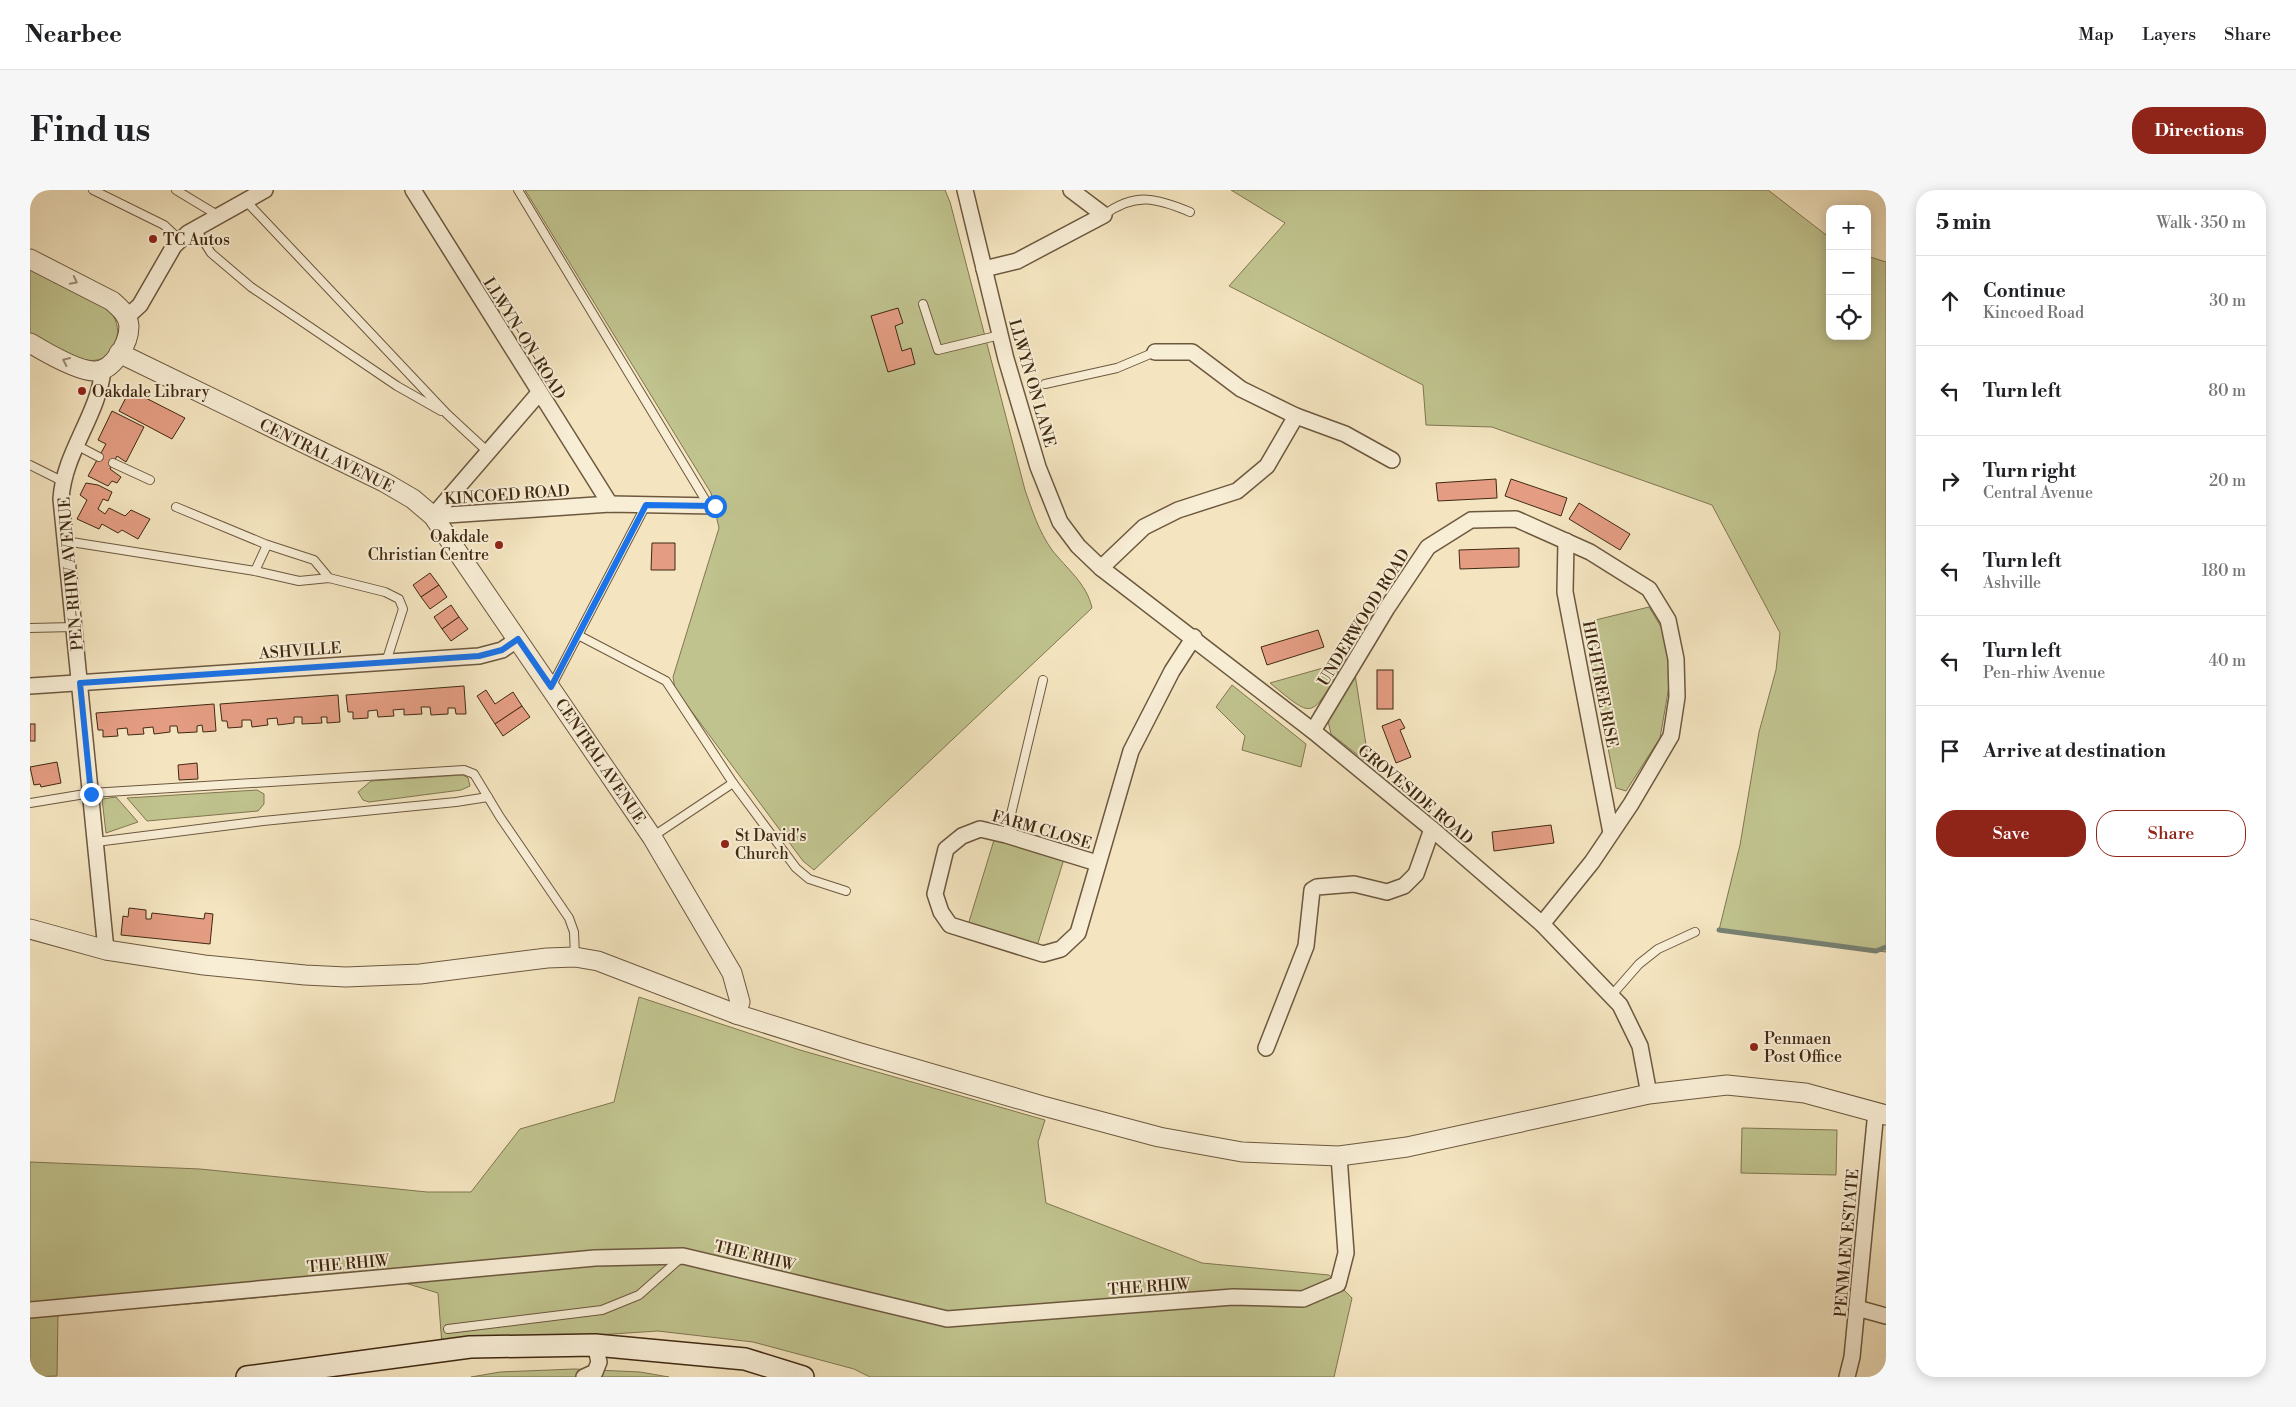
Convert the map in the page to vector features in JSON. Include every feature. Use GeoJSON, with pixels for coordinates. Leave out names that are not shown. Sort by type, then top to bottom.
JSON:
{"type":"FeatureCollection","features":[{"type":"Feature","properties":{"kind":"main road"},"geometry":{"type":"LineString","coordinates":[[247,1377],[470,1347],[595,1345],[745,1359],[804,1377]]}},
{"type":"Feature","properties":{"kind":"street"},"geometry":{"type":"LineString","coordinates":[[126,317],[140,305],[174,246],[180,240],[265,190]]}},
{"type":"Feature","properties":{"kind":"street","name":"LLWYN-ON-ROAD"},"geometry":{"type":"LineString","coordinates":[[413,190],[539,394],[610,504]]}},
{"type":"Feature","properties":{"kind":"street","name":"LLWYN ON LANE"},"geometry":{"type":"LineString","coordinates":[[965,190],[1000,334],[1038,467],[1060,522],[1078,546],[1101,568]]}},
{"type":"Feature","properties":{"kind":"street"},"geometry":{"type":"LineString","coordinates":[[984,269],[1017,260],[1104,215],[1071,190]]}},
{"type":"Feature","properties":{"kind":"street"},"geometry":{"type":"LineString","coordinates":[[30,259],[112,301],[123,310],[129,326],[127,336],[119,353],[112,364],[103,370],[83,369],[30,343]]}},
{"type":"Feature","properties":{"kind":"street"},"geometry":{"type":"LineString","coordinates":[[1155,352],[1192,352],[1242,389],[1296,416],[1345,434],[1392,460]]}},
{"type":"Feature","properties":{"kind":"street","name":"CENTRAL AVENUE"},"geometry":{"type":"LineString","coordinates":[[119,353],[384,482],[413,499],[433,516],[652,837],[732,973],[740,1002],[736,1014]]}},
{"type":"Feature","properties":{"kind":"street","name":"PEN-RHIW AVENUE"},"geometry":{"type":"LineString","coordinates":[[103,370],[101,389],[62,481],[61,499],[106,950]]}},
{"type":"Feature","properties":{"kind":"street","name":"KINCOED ROAD"},"geometry":{"type":"LineString","coordinates":[[433,516],[539,394]]}},
{"type":"Feature","properties":{"kind":"street"},"geometry":{"type":"LineString","coordinates":[[1101,568],[1144,527],[1178,510],[1237,491],[1267,466],[1296,416]]}},
{"type":"Feature","properties":{"kind":"street","name":"KINCOED ROAD"},"geometry":{"type":"LineString","coordinates":[[433,516],[610,504],[712,506]]}},
{"type":"Feature","properties":{"kind":"street","name":"UNDERWOOD ROAD"},"geometry":{"type":"LineString","coordinates":[[1313,731],[1387,608],[1428,548],[1471,520],[1516,519],[1590,552],[1649,589],[1668,620],[1676,659],[1677,696],[1671,736],[1592,862],[1542,924]]}},
{"type":"Feature","properties":{"kind":"street","name":"HIGHTREE RISE"},"geometry":{"type":"LineString","coordinates":[[1566,541],[1565,592],[1611,833]]}},
{"type":"Feature","properties":{"kind":"street","name":"GROVESIDE ROAD"},"geometry":{"type":"LineString","coordinates":[[1101,568],[1194,637],[1313,731],[1432,829],[1542,924],[1620,1005],[1640,1046],[1649,1094]]}},
{"type":"Feature","properties":{"kind":"street","name":"FARM CLOSE"},"geometry":{"type":"LineString","coordinates":[[1097,863],[980,829],[962,836],[946,849],[935,894],[941,912],[950,925],[1043,954],[1061,949],[1078,933],[1131,751],[1172,671],[1194,637]]}},
{"type":"Feature","properties":{"kind":"street","name":"ASHVILLE"},"geometry":{"type":"LineString","coordinates":[[30,686],[479,656],[502,650],[518,639]]}},
{"type":"Feature","properties":{"kind":"street"},"geometry":{"type":"LineString","coordinates":[[1266,1048],[1306,946],[1312,890],[1317,886],[1354,884],[1387,892],[1404,886],[1416,874],[1432,829]]}},
{"type":"Feature","properties":{"kind":"street"},"geometry":{"type":"LineString","coordinates":[[30,929],[106,950],[204,965],[346,977],[420,974],[548,958],[575,957],[598,961],[736,1014],[1043,1106],[1159,1137],[1242,1152],[1339,1156],[1407,1147],[1649,1094],[1727,1085],[1804,1093],[1881,1113]]}},
{"type":"Feature","properties":{"kind":"street","name":"PENMAEN ESTATE"},"geometry":{"type":"LineString","coordinates":[[1847,1377],[1852,1357],[1881,1113]]}},
{"type":"Feature","properties":{"kind":"street","name":"THE RHIW"},"geometry":{"type":"LineString","coordinates":[[30,1310],[594,1258],[684,1256],[947,1319],[1233,1297],[1303,1299],[1338,1284],[1346,1253],[1339,1156]]}},
{"type":"Feature","properties":{"kind":"street"},"geometry":{"type":"LineString","coordinates":[[1857,1308],[1886,1316]]}},
{"type":"Feature","properties":{"kind":"street"},"geometry":{"type":"LineString","coordinates":[[584,1377],[595,1372],[599,1362],[595,1345]]}},
{"type":"Feature","properties":{"kind":"lane"},"geometry":{"type":"LineString","coordinates":[[93,190],[164,225],[180,240]]}},
{"type":"Feature","properties":{"kind":"lane"},"geometry":{"type":"LineString","coordinates":[[176,190],[219,216]]}},
{"type":"Feature","properties":{"kind":"lane"},"geometry":{"type":"LineString","coordinates":[[518,190],[712,506]]}},
{"type":"Feature","properties":{"kind":"lane"},"geometry":{"type":"LineString","coordinates":[[1104,215],[1116,206],[1141,198],[1161,200],[1190,212]]}},
{"type":"Feature","properties":{"kind":"lane"},"geometry":{"type":"LineString","coordinates":[[246,201],[448,414],[488,452]]}},
{"type":"Feature","properties":{"kind":"lane"},"geometry":{"type":"LineString","coordinates":[[196,229],[212,253],[251,287],[397,386],[448,414]]}},
{"type":"Feature","properties":{"kind":"lane"},"geometry":{"type":"LineString","coordinates":[[923,304],[938,350],[1000,334]]}},
{"type":"Feature","properties":{"kind":"lane"},"geometry":{"type":"LineString","coordinates":[[1045,384],[1118,368],[1155,352]]}},
{"type":"Feature","properties":{"kind":"lane"},"geometry":{"type":"LineString","coordinates":[[76,445],[99,457]]}},
{"type":"Feature","properties":{"kind":"lane"},"geometry":{"type":"LineString","coordinates":[[113,463],[150,480]]}},
{"type":"Feature","properties":{"kind":"lane"},"geometry":{"type":"LineString","coordinates":[[30,465],[62,481]]}},
{"type":"Feature","properties":{"kind":"lane"},"geometry":{"type":"LineString","coordinates":[[551,687],[646,505]]}},
{"type":"Feature","properties":{"kind":"lane"},"geometry":{"type":"LineString","coordinates":[[176,507],[267,545],[314,560],[329,578]]}},
{"type":"Feature","properties":{"kind":"lane"},"geometry":{"type":"LineString","coordinates":[[66,542],[255,570],[299,581],[329,578],[385,592],[399,599],[403,609],[386,662]]}},
{"type":"Feature","properties":{"kind":"lane"},"geometry":{"type":"LineString","coordinates":[[255,570],[267,545]]}},
{"type":"Feature","properties":{"kind":"lane"},"geometry":{"type":"LineString","coordinates":[[30,628],[74,627]]}},
{"type":"Feature","properties":{"kind":"lane"},"geometry":{"type":"LineString","coordinates":[[578,635],[666,681],[733,783],[796,868],[810,879],[846,891]]}},
{"type":"Feature","properties":{"kind":"lane"},"geometry":{"type":"LineString","coordinates":[[1006,835],[1043,680]]}},
{"type":"Feature","properties":{"kind":"lane"},"geometry":{"type":"LineString","coordinates":[[30,804],[91,794],[464,770],[474,774],[568,918],[574,932],[575,957]]}},
{"type":"Feature","properties":{"kind":"lane"},"geometry":{"type":"LineString","coordinates":[[652,837],[733,783]]}},
{"type":"Feature","properties":{"kind":"lane"},"geometry":{"type":"LineString","coordinates":[[96,842],[263,821],[456,802],[488,796]]}},
{"type":"Feature","properties":{"kind":"lane"},"geometry":{"type":"LineString","coordinates":[[1611,996],[1638,964],[1658,950],[1695,932]]}},
{"type":"Feature","properties":{"kind":"lane"},"geometry":{"type":"LineString","coordinates":[[448,1329],[602,1310],[640,1295],[684,1256]]}},
{"type":"Feature","properties":{"kind":"green space"},"geometry":{"type":"Polygon","coordinates":[[[525,190],[945,190],[950,202],[1030,505],[1047,543],[1086,591],[1092,608],[814,870],[803,861],[675,689],[673,677],[719,528],[711,493],[525,190]]]}},
{"type":"Feature","properties":{"kind":"green space"},"geometry":{"type":"Polygon","coordinates":[[[1231,190],[1768,190],[1826,235],[1826,340],[1871,340],[1871,257],[1886,262],[1886,952],[1719,930],[1740,845],[1759,732],[1776,670],[1780,633],[1712,505],[1492,427],[1426,425],[1423,385],[1229,286],[1285,223],[1231,190]]]}},
{"type":"Feature","properties":{"kind":"green space"},"geometry":{"type":"Polygon","coordinates":[[[30,267],[84,293],[108,309],[115,319],[118,332],[109,353],[100,359],[78,358],[30,334],[30,267]]]}},
{"type":"Feature","properties":{"kind":"green space"},"geometry":{"type":"Polygon","coordinates":[[[1649,607],[1663,630],[1671,675],[1660,738],[1626,791],[1616,788],[1583,623],[1649,607]]]}},
{"type":"Feature","properties":{"kind":"green space"},"geometry":{"type":"Polygon","coordinates":[[[1337,664],[1340,670],[1323,698],[1310,708],[1304,708],[1295,703],[1270,683],[1337,664]]]}},
{"type":"Feature","properties":{"kind":"green space"},"geometry":{"type":"Polygon","coordinates":[[[1355,674],[1369,764],[1331,734],[1328,721],[1355,674]]]}},
{"type":"Feature","properties":{"kind":"green space"},"geometry":{"type":"Polygon","coordinates":[[[1232,685],[1306,744],[1301,767],[1242,750],[1245,736],[1216,707],[1232,685]]]}},
{"type":"Feature","properties":{"kind":"green space"},"geometry":{"type":"Polygon","coordinates":[[[463,775],[468,778],[470,786],[461,790],[369,802],[363,800],[358,792],[371,781],[463,775]]]}},
{"type":"Feature","properties":{"kind":"green space"},"geometry":{"type":"Polygon","coordinates":[[[257,790],[264,794],[264,804],[258,811],[147,821],[127,798],[257,790]]]}},
{"type":"Feature","properties":{"kind":"green space"},"geometry":{"type":"Polygon","coordinates":[[[116,797],[138,822],[106,833],[102,799],[116,797]]]}},
{"type":"Feature","properties":{"kind":"green space"},"geometry":{"type":"Polygon","coordinates":[[[994,840],[1064,859],[1037,946],[968,925],[994,840]]]}},
{"type":"Feature","properties":{"kind":"green space"},"geometry":{"type":"Polygon","coordinates":[[[639,997],[800,1050],[1045,1120],[1038,1142],[1046,1203],[1202,1263],[1329,1275],[1352,1298],[1334,1377],[870,1377],[854,1369],[753,1342],[658,1331],[442,1345],[438,1293],[405,1283],[224,1301],[58,1314],[57,1376],[30,1377],[30,1162],[200,1169],[427,1192],[471,1192],[520,1129],[614,1102],[639,997]]]}},
{"type":"Feature","properties":{"kind":"green space"},"geometry":{"type":"Polygon","coordinates":[[[1742,1128],[1837,1130],[1836,1175],[1741,1173],[1742,1128]]]}},
{"type":"Feature","properties":{"kind":"green space"},"geometry":{"type":"Polygon","coordinates":[[[574,1369],[640,1372],[669,1377],[471,1377],[500,1372],[574,1369]]]}},
{"type":"Feature","properties":{"kind":"building"},"geometry":{"type":"Polygon","coordinates":[[[898,308],[903,323],[895,326],[902,351],[911,348],[915,364],[888,372],[871,316],[898,308]]]}},
{"type":"Feature","properties":{"kind":"building"},"geometry":{"type":"Polygon","coordinates":[[[130,390],[185,418],[172,439],[119,411],[130,390]]]}},
{"type":"Feature","properties":{"kind":"building"},"geometry":{"type":"Polygon","coordinates":[[[112,411],[144,427],[126,462],[117,456],[110,469],[121,477],[117,483],[112,481],[108,486],[88,476],[106,444],[98,440],[112,411]]]}},
{"type":"Feature","properties":{"kind":"building"},"geometry":{"type":"Polygon","coordinates":[[[1496,479],[1497,498],[1438,501],[1436,483],[1496,479]]]}},
{"type":"Feature","properties":{"kind":"building"},"geometry":{"type":"Polygon","coordinates":[[[1511,479],[1567,498],[1561,516],[1505,496],[1511,479]]]}},
{"type":"Feature","properties":{"kind":"building"},"geometry":{"type":"Polygon","coordinates":[[[86,483],[98,485],[112,492],[108,501],[103,499],[98,509],[105,514],[109,508],[125,516],[131,510],[150,519],[138,539],[122,530],[118,533],[102,524],[99,529],[77,519],[87,500],[80,495],[86,483]]]}},
{"type":"Feature","properties":{"kind":"building"},"geometry":{"type":"Polygon","coordinates":[[[1579,503],[1630,534],[1620,550],[1569,519],[1579,503]]]}},
{"type":"Feature","properties":{"kind":"building"},"geometry":{"type":"Polygon","coordinates":[[[652,543],[675,543],[675,570],[651,570],[652,543]]]}},
{"type":"Feature","properties":{"kind":"building"},"geometry":{"type":"Polygon","coordinates":[[[1519,548],[1519,567],[1460,569],[1459,550],[1519,548]]]}},
{"type":"Feature","properties":{"kind":"building"},"geometry":{"type":"Polygon","coordinates":[[[430,573],[439,585],[421,597],[413,585],[430,573]]]}},
{"type":"Feature","properties":{"kind":"building"},"geometry":{"type":"Polygon","coordinates":[[[439,585],[447,597],[430,609],[421,597],[439,585]]]}},
{"type":"Feature","properties":{"kind":"building"},"geometry":{"type":"Polygon","coordinates":[[[451,605],[459,617],[442,629],[434,617],[451,605]]]}},
{"type":"Feature","properties":{"kind":"building"},"geometry":{"type":"Polygon","coordinates":[[[459,617],[468,629],[451,641],[442,629],[459,617]]]}},
{"type":"Feature","properties":{"kind":"building"},"geometry":{"type":"Polygon","coordinates":[[[1318,630],[1324,647],[1267,665],[1261,647],[1318,630]]]}},
{"type":"Feature","properties":{"kind":"building"},"geometry":{"type":"Polygon","coordinates":[[[1377,670],[1393,670],[1393,709],[1377,709],[1377,670]]]}},
{"type":"Feature","properties":{"kind":"building"},"geometry":{"type":"Polygon","coordinates":[[[464,686],[466,714],[456,714],[455,708],[448,708],[448,714],[431,715],[430,707],[421,707],[422,714],[404,715],[404,709],[393,710],[394,716],[378,717],[377,710],[368,711],[368,718],[353,719],[353,712],[348,712],[346,695],[464,686]]]}},
{"type":"Feature","properties":{"kind":"building"},"geometry":{"type":"Polygon","coordinates":[[[486,690],[495,704],[513,692],[522,706],[495,724],[477,696],[486,690]]]}},
{"type":"Feature","properties":{"kind":"building"},"geometry":{"type":"Polygon","coordinates":[[[338,695],[340,722],[327,723],[327,717],[321,717],[322,723],[302,724],[302,717],[294,717],[294,723],[278,725],[277,718],[267,719],[268,725],[252,727],[251,720],[242,720],[242,727],[228,728],[227,721],[222,721],[220,704],[338,695]]]}},
{"type":"Feature","properties":{"kind":"building"},"geometry":{"type":"Polygon","coordinates":[[[214,704],[216,731],[203,732],[202,725],[197,726],[197,732],[178,733],[177,726],[170,726],[170,732],[154,734],[153,727],[143,728],[144,734],[128,735],[127,728],[117,729],[118,736],[103,737],[103,730],[98,730],[96,713],[214,704]]]}},
{"type":"Feature","properties":{"kind":"building"},"geometry":{"type":"Polygon","coordinates":[[[522,706],[530,717],[503,736],[495,724],[522,706]]]}},
{"type":"Feature","properties":{"kind":"building"},"geometry":{"type":"Polygon","coordinates":[[[1400,719],[1405,728],[1400,730],[1411,757],[1396,763],[1382,726],[1400,719]]]}},
{"type":"Feature","properties":{"kind":"building"},"geometry":{"type":"Polygon","coordinates":[[[30,724],[35,724],[35,741],[30,741],[30,724]]]}},
{"type":"Feature","properties":{"kind":"building"},"geometry":{"type":"Polygon","coordinates":[[[57,762],[61,783],[41,787],[40,784],[34,785],[30,767],[57,762]]]}},
{"type":"Feature","properties":{"kind":"building"},"geometry":{"type":"Polygon","coordinates":[[[197,763],[198,779],[179,780],[178,765],[197,763]]]}},
{"type":"Feature","properties":{"kind":"building"},"geometry":{"type":"Polygon","coordinates":[[[1551,825],[1554,843],[1494,851],[1492,832],[1551,825]]]}},
{"type":"Feature","properties":{"kind":"building"},"geometry":{"type":"Polygon","coordinates":[[[129,908],[146,910],[146,919],[151,919],[152,913],[204,919],[205,913],[213,914],[210,944],[121,935],[123,916],[128,917],[129,908]]]}},
{"type":"Feature","properties":{"kind":"waterway"},"geometry":{"type":"LineString","coordinates":[[1719,930],[1876,951],[1886,947]]}},
{"type":"Feature","properties":{"kind":"place","name":"TC Autos"},"geometry":{"type":"Point","coordinates":[153,239]}},
{"type":"Feature","properties":{"kind":"place","name":"Oakdale Library"},"geometry":{"type":"Point","coordinates":[82,391]}},
{"type":"Feature","properties":{"kind":"place","name":"Oakdale Christian Centre"},"geometry":{"type":"Point","coordinates":[499,545]}},
{"type":"Feature","properties":{"kind":"place","name":"St David's Church"},"geometry":{"type":"Point","coordinates":[725,844]}},
{"type":"Feature","properties":{"kind":"place","name":"Penmaen Post Office"},"geometry":{"type":"Point","coordinates":[1754,1047]}},
{"type":"Feature","properties":{"kind":"route"},"geometry":{"type":"LineString","coordinates":[[91,794],[80,683],[479,656],[502,650],[518,639],[551,687],[646,505],[715,506]]}}]}
